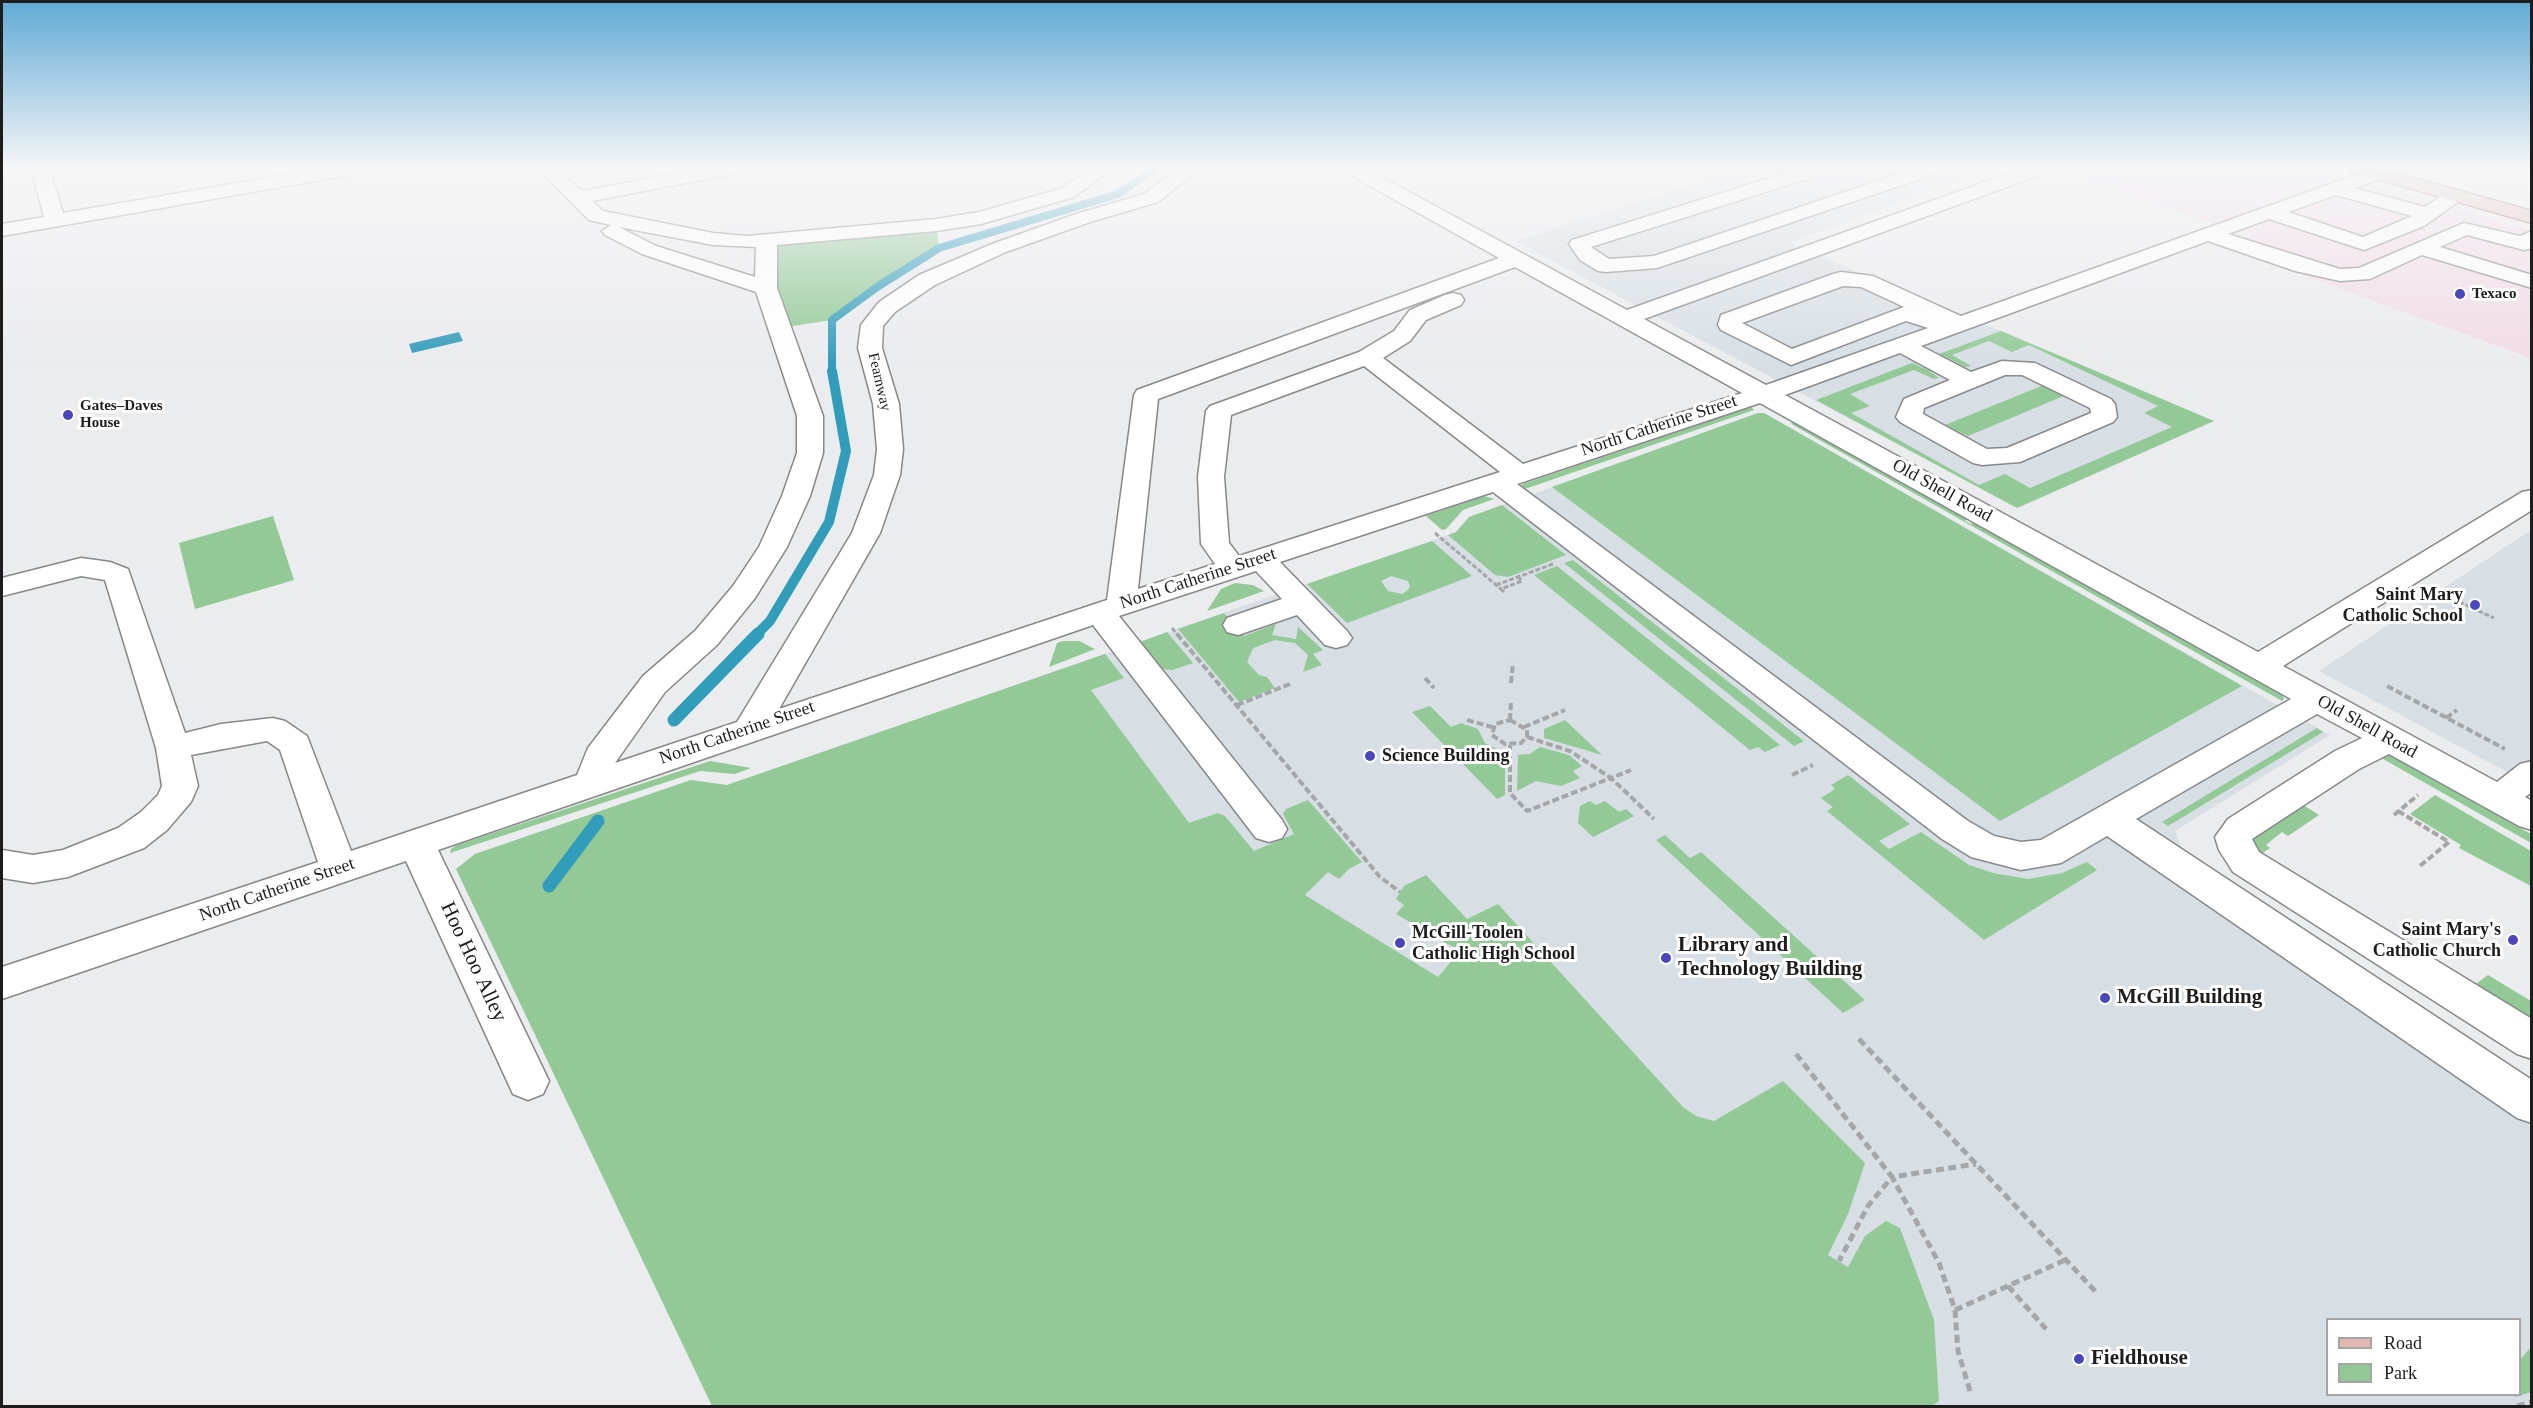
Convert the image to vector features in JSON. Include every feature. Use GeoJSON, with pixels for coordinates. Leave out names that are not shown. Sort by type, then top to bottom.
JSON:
{"type":"FeatureCollection","features":[{"type":"Feature","properties":{"kind":"street"},"geometry":{"type":"LineString","coordinates":[[615,234],[649,250],[766,288]]}},
{"type":"Feature","properties":{"kind":"street"},"geometry":{"type":"LineString","coordinates":[[686,234],[713,239],[767,241],[835,234]]}},
{"type":"Feature","properties":{"kind":"street","name":"Fearnway"},"geometry":{"type":"LineString","coordinates":[[750,729],[866,533],[887,475],[890,449],[886,404],[870,348],[872,325],[887,307],[927,280],[999,248],[1039,234]]}},
{"type":"Feature","properties":{"kind":"street","name":"Old Shell Road"},"geometry":{"type":"LineString","coordinates":[[1471,234],[2532,817]]}},
{"type":"Feature","properties":{"kind":"street"},"geometry":{"type":"LineString","coordinates":[[1612,234],[1579,244],[1587,256],[1606,266],[1657,262],[1740,234]]}},
{"type":"Feature","properties":{"kind":"street"},"geometry":{"type":"LineString","coordinates":[[1626,318],[1859,234]]}},
{"type":"Feature","properties":{"kind":"street","name":"North Catherine Street"},"geometry":{"type":"LineString","coordinates":[[2,983],[1110,608],[1763,392],[1799,368],[1902,345],[2214,234]]}},
{"type":"Feature","properties":{"kind":"street"},"geometry":{"type":"LineString","coordinates":[[2333,234],[2364,244],[2389,234]]}},
{"type":"Feature","properties":{"kind":"street"},"geometry":{"type":"LineString","coordinates":[[2210,235],[2303,266],[2340,274],[2362,274],[2453,234]]}},
{"type":"Feature","properties":{"kind":"street"},"geometry":{"type":"LineString","coordinates":[[2488,234],[2529,242]]}},
{"type":"Feature","properties":{"kind":"street"},"geometry":{"type":"LineString","coordinates":[[593,782],[600,756],[654,684],[706,638],[744,592],[773,547],[796,495],[810,453],[810,416],[766,288],[767,241]]}},
{"type":"Feature","properties":{"kind":"street"},"geometry":{"type":"LineString","coordinates":[[2420,248],[2532,282]]}},
{"type":"Feature","properties":{"kind":"street"},"geometry":{"type":"LineString","coordinates":[[1269,830],[1110,608],[1146,395],[1532,267],[1596,261]]}},
{"type":"Feature","properties":{"kind":"street"},"geometry":{"type":"LineString","coordinates":[[1336,638],[1301,603],[1246,563],[1215,544],[1211,477],[1219,411],[1367,357],[1402,336],[1418,315],[1532,267]]}},
{"type":"Feature","properties":{"kind":"street"},"geometry":{"type":"LineString","coordinates":[[1841,279],[1865,281],[1954,326],[1916,314],[1903,314],[1799,368],[1729,326],[1729,320],[1841,279]]}},
{"type":"Feature","properties":{"kind":"street"},"geometry":{"type":"LineString","coordinates":[[1902,345],[1970,381]]}},
{"type":"Feature","properties":{"kind":"street"},"geometry":{"type":"LineString","coordinates":[[1367,357],[1506,476],[1588,551],[1955,830],[1984,847],[2021,856],[2048,853],[2317,699]]}},
{"type":"Feature","properties":{"kind":"street"},"geometry":{"type":"LineString","coordinates":[[2002,368],[2026,368],[2102,404],[2104,417],[2011,456],[1982,457],[1909,417],[1913,404],[1970,381],[2002,368]]}},
{"type":"Feature","properties":{"kind":"street"},"geometry":{"type":"LineString","coordinates":[[2259,666],[2532,498]]}},
{"type":"Feature","properties":{"kind":"street"},"geometry":{"type":"LineString","coordinates":[[2,587],[81,567],[104,570],[118,575],[172,748],[180,786],[172,802],[154,821],[131,838],[69,863],[33,869],[2,864]]}},
{"type":"Feature","properties":{"kind":"street"},"geometry":{"type":"LineString","coordinates":[[1238,625],[1301,603]]}},
{"type":"Feature","properties":{"kind":"street"},"geometry":{"type":"LineString","coordinates":[[172,748],[220,736],[273,729],[295,744],[339,869]]}},
{"type":"Feature","properties":{"kind":"street"},"geometry":{"type":"LineString","coordinates":[[2389,739],[2347,760],[2241,828],[2233,837],[2237,850],[2246,862],[2394,957],[2532,1041]]}},
{"type":"Feature","properties":{"kind":"street"},"geometry":{"type":"LineString","coordinates":[[2498,799],[2522,763]]}},
{"type":"Feature","properties":{"kind":"street"},"geometry":{"type":"LineString","coordinates":[[2109,819],[2532,1104]]}},
{"type":"Feature","properties":{"kind":"street","name":"Hoo Hoo Alley"},"geometry":{"type":"LineString","coordinates":[[416,843],[528,1081]]}},
{"type":"Feature","properties":{"kind":"path"},"geometry":{"type":"LineString","coordinates":[[1406,510],[1503,590],[1522,581],[1518,577]]}},
{"type":"Feature","properties":{"kind":"path"},"geometry":{"type":"LineString","coordinates":[[1496,585],[1588,551]]}},
{"type":"Feature","properties":{"kind":"path"},"geometry":{"type":"LineString","coordinates":[[2471,608],[2494,618]]}},
{"type":"Feature","properties":{"kind":"path"},"geometry":{"type":"LineString","coordinates":[[1172,628],[1380,878],[1400,892]]}},
{"type":"Feature","properties":{"kind":"path"},"geometry":{"type":"LineString","coordinates":[[1511,683],[1513,663]]}},
{"type":"Feature","properties":{"kind":"path"},"geometry":{"type":"LineString","coordinates":[[1425,678],[1434,688]]}},
{"type":"Feature","properties":{"kind":"path"},"geometry":{"type":"LineString","coordinates":[[1237,705],[1290,684]]}},
{"type":"Feature","properties":{"kind":"path"},"geometry":{"type":"LineString","coordinates":[[2387,686],[2522,763]]}},
{"type":"Feature","properties":{"kind":"path"},"geometry":{"type":"LineString","coordinates":[[1510,720],[1511,702]]}},
{"type":"Feature","properties":{"kind":"path"},"geometry":{"type":"LineString","coordinates":[[1524,727],[1565,710]]}},
{"type":"Feature","properties":{"kind":"path"},"geometry":{"type":"LineString","coordinates":[[2446,718],[2457,710]]}},
{"type":"Feature","properties":{"kind":"path"},"geometry":{"type":"LineString","coordinates":[[1467,720],[1492,727]]}},
{"type":"Feature","properties":{"kind":"path"},"geometry":{"type":"LineString","coordinates":[[1492,727],[1499,722],[1510,720],[1524,727],[1527,737]]}},
{"type":"Feature","properties":{"kind":"path"},"geometry":{"type":"LineString","coordinates":[[1492,727],[1491,731],[1495,739],[1510,745],[1521,743],[1527,737]]}},
{"type":"Feature","properties":{"kind":"path"},"geometry":{"type":"LineString","coordinates":[[1527,737],[1570,751],[1611,778],[1654,819]]}},
{"type":"Feature","properties":{"kind":"path"},"geometry":{"type":"LineString","coordinates":[[1510,745],[1510,794],[1527,812],[1631,770]]}},
{"type":"Feature","properties":{"kind":"path"},"geometry":{"type":"LineString","coordinates":[[1792,775],[1809,767]]}},
{"type":"Feature","properties":{"kind":"path"},"geometry":{"type":"LineString","coordinates":[[2420,866],[2449,842],[2396,813],[2421,793]]}},
{"type":"Feature","properties":{"kind":"path"},"geometry":{"type":"LineString","coordinates":[[1859,1039],[2096,1292]]}},
{"type":"Feature","properties":{"kind":"path"},"geometry":{"type":"LineString","coordinates":[[1796,1054],[1892,1177],[1939,1263],[1955,1310],[1958,1351],[1970,1391]]}},
{"type":"Feature","properties":{"kind":"path"},"geometry":{"type":"LineString","coordinates":[[1839,1262],[1868,1206],[1892,1177],[1976,1164]]}},
{"type":"Feature","properties":{"kind":"path"},"geometry":{"type":"LineString","coordinates":[[1955,1310],[2065,1260]]}},
{"type":"Feature","properties":{"kind":"path"},"geometry":{"type":"LineString","coordinates":[[2007,1286],[2046,1329]]}},
{"type":"Feature","properties":{"kind":"path"},"geometry":{"type":"LineString","coordinates":[[2517,1407],[2532,1402]]}},
{"type":"Feature","properties":{"kind":"shaded area"},"geometry":{"type":"Polygon","coordinates":[[[1538,234],[1813,234],[1790,242],[1942,309],[1994,328],[2214,421],[2017,508],[1515,241],[1538,234]]]}},
{"type":"Feature","properties":{"kind":"shaded area"},"geometry":{"type":"Polygon","coordinates":[[[2244,234],[2531,234],[2531,358],[2224,247],[2251,236],[2244,234]]]}},
{"type":"Feature","properties":{"kind":"shaded area","name":"McGill-Toolen Catholic High School"},"geometry":{"type":"Polygon","coordinates":[[[1758,413],[1764,413],[2330,735],[2175,831],[2187,862],[2531,1091],[2531,1406],[712,1406],[456,869],[475,854],[691,780],[727,785],[1456,532],[1469,517],[1758,413]]]}},
{"type":"Feature","properties":{"kind":"shaded area","name":"Saint Mary Catholic School"},"geometry":{"type":"Polygon","coordinates":[[[2531,530],[2531,785],[2319,671],[2531,530]]]}},
{"type":"Feature","properties":{"kind":"green space"},"geometry":{"type":"Polygon","coordinates":[[[844,234],[937,234],[939,248],[877,287],[832,320],[780,328],[767,241],[844,234]]]}},
{"type":"Feature","properties":{"kind":"green space"},"geometry":{"type":"Polygon","coordinates":[[[2001,331],[2214,421],[2017,508],[1816,400],[1912,363],[1928,370],[1939,378],[1934,379],[1914,370],[1850,394],[1870,406],[1851,413],[1979,485],[2005,474],[2030,488],[2172,427],[2144,413],[2158,406],[2029,345],[2012,352],[1989,341],[1952,355],[1971,366],[1966,367],[1939,354],[2001,331]]]}},
{"type":"Feature","properties":{"kind":"green space"},"geometry":{"type":"Polygon","coordinates":[[[2044,385],[2066,395],[1968,436],[1945,425],[2044,385]]]}},
{"type":"Feature","properties":{"kind":"green space"},"geometry":{"type":"Polygon","coordinates":[[[1751,407],[1754,410],[1520,489],[1523,484],[1751,407]]]}},
{"type":"Feature","properties":{"kind":"green space"},"geometry":{"type":"Polygon","coordinates":[[[1758,413],[1764,413],[2242,686],[2000,821],[1552,487],[1758,413]]]}},
{"type":"Feature","properties":{"kind":"green space"},"geometry":{"type":"Polygon","coordinates":[[[1796,421],[1969,518],[1965,521],[1971,524],[1976,522],[2280,692],[2284,698],[2282,701],[1791,423],[1796,421]]]}},
{"type":"Feature","properties":{"kind":"green space"},"geometry":{"type":"Polygon","coordinates":[[[1484,496],[1494,499],[1463,510],[1446,529],[1442,530],[1426,516],[1484,496]]]}},
{"type":"Feature","properties":{"kind":"green space"},"geometry":{"type":"Polygon","coordinates":[[[1502,505],[1566,555],[1508,577],[1495,575],[1448,535],[1456,532],[1469,517],[1502,505]]]}},
{"type":"Feature","properties":{"kind":"green space"},"geometry":{"type":"Polygon","coordinates":[[[273,516],[294,580],[195,609],[179,543],[273,516]]]}},
{"type":"Feature","properties":{"kind":"green space"},"geometry":{"type":"Polygon","coordinates":[[[1432,541],[1472,576],[1347,623],[1307,584],[1432,541]],[[1391,576],[1381,581],[1388,591],[1402,594],[1410,586],[1408,581],[1391,576]]]}},
{"type":"Feature","properties":{"kind":"green space"},"geometry":{"type":"Polygon","coordinates":[[[1573,560],[1804,741],[1794,746],[1564,563],[1573,560]]]}},
{"type":"Feature","properties":{"kind":"green space"},"geometry":{"type":"Polygon","coordinates":[[[1557,566],[1780,745],[1765,752],[1758,747],[1750,750],[1534,575],[1557,566]]]}},
{"type":"Feature","properties":{"kind":"green space"},"geometry":{"type":"Polygon","coordinates":[[[1235,583],[1253,585],[1264,591],[1207,611],[1221,589],[1235,583]]]}},
{"type":"Feature","properties":{"kind":"green space"},"geometry":{"type":"Polygon","coordinates":[[[1224,613],[1244,636],[1276,624],[1272,635],[1296,639],[1298,627],[1323,650],[1313,654],[1322,665],[1303,672],[1308,655],[1295,643],[1275,640],[1253,648],[1247,662],[1259,675],[1267,677],[1275,688],[1239,702],[1178,629],[1224,613]]]}},
{"type":"Feature","properties":{"kind":"green space"},"geometry":{"type":"Polygon","coordinates":[[[1167,632],[1193,663],[1172,670],[1162,669],[1140,642],[1167,632]]]}},
{"type":"Feature","properties":{"kind":"green space"},"geometry":{"type":"Polygon","coordinates":[[[1079,641],[1095,649],[1049,667],[1057,643],[1079,641]]]}},
{"type":"Feature","properties":{"kind":"green space"},"geometry":{"type":"Polygon","coordinates":[[[1105,654],[1124,678],[1091,690],[1189,823],[1218,813],[1225,816],[1254,851],[1294,834],[1283,814],[1286,809],[1308,800],[1362,862],[1349,869],[1339,879],[1328,872],[1305,895],[1438,977],[1460,951],[1396,914],[1404,905],[1396,899],[1404,886],[1426,875],[1467,919],[1498,904],[1683,1107],[1696,1116],[1714,1121],[1783,1081],[1865,1163],[1848,1214],[1828,1255],[1848,1267],[1865,1236],[1886,1221],[1900,1228],[1934,1320],[1939,1401],[1932,1406],[712,1406],[456,869],[475,854],[691,780],[727,785],[1105,654]]]}},
{"type":"Feature","properties":{"kind":"green space"},"geometry":{"type":"Polygon","coordinates":[[[1430,706],[1451,727],[1461,723],[1478,729],[1485,743],[1505,753],[1505,795],[1497,799],[1412,712],[1430,706]]]}},
{"type":"Feature","properties":{"kind":"green space"},"geometry":{"type":"Polygon","coordinates":[[[1565,720],[1602,755],[1544,738],[1544,729],[1565,720]]]}},
{"type":"Feature","properties":{"kind":"green space"},"geometry":{"type":"Polygon","coordinates":[[[2317,728],[2323,732],[2168,826],[2162,822],[2317,728]]]}},
{"type":"Feature","properties":{"kind":"green space"},"geometry":{"type":"Polygon","coordinates":[[[1540,747],[1569,755],[1582,766],[1573,771],[1580,778],[1561,786],[1536,781],[1517,791],[1518,755],[1530,754],[1540,747]]]}},
{"type":"Feature","properties":{"kind":"green space"},"geometry":{"type":"Polygon","coordinates":[[[2385,753],[2531,834],[2531,843],[2376,755],[2385,753]]]}},
{"type":"Feature","properties":{"kind":"green space"},"geometry":{"type":"Polygon","coordinates":[[[710,761],[751,768],[735,774],[700,771],[450,853],[451,849],[457,845],[710,761]]]}},
{"type":"Feature","properties":{"kind":"green space"},"geometry":{"type":"Polygon","coordinates":[[[1848,775],[1910,824],[1879,841],[1889,849],[1921,832],[1969,865],[1993,873],[2028,879],[2062,873],[2087,862],[2097,870],[1984,940],[1827,811],[1833,807],[1821,798],[1835,789],[1831,785],[1848,775]]]}},
{"type":"Feature","properties":{"kind":"green space"},"geometry":{"type":"Polygon","coordinates":[[[2435,795],[2531,851],[2531,886],[2459,848],[2461,845],[2410,814],[2435,795]]]}},
{"type":"Feature","properties":{"kind":"green space"},"geometry":{"type":"Polygon","coordinates":[[[1590,801],[1596,805],[1605,801],[1619,812],[1626,809],[1634,816],[1593,837],[1578,823],[1580,806],[1590,801]]]}},
{"type":"Feature","properties":{"kind":"green space"},"geometry":{"type":"Polygon","coordinates":[[[2300,803],[2319,815],[2288,836],[2282,832],[2266,845],[2270,848],[2254,856],[2251,835],[2300,803]]]}},
{"type":"Feature","properties":{"kind":"green space"},"geometry":{"type":"Polygon","coordinates":[[[1665,835],[1690,858],[1701,852],[1865,1000],[1843,1013],[1656,840],[1665,835]]]}},
{"type":"Feature","properties":{"kind":"green space"},"geometry":{"type":"Polygon","coordinates":[[[2488,975],[2531,1001],[2531,1029],[2469,989],[2488,975]]]}},
{"type":"Feature","properties":{"kind":"green space"},"geometry":{"type":"Polygon","coordinates":[[[2531,1347],[2531,1392],[2521,1395],[2521,1359],[2531,1347]]]}},
{"type":"Feature","properties":{"kind":"water"},"geometry":{"type":"Polygon","coordinates":[[[459,332],[463,341],[412,353],[409,344],[459,332]]]}},
{"type":"Feature","properties":{"kind":"waterway"},"geometry":{"type":"LineString","coordinates":[[832,371],[832,320],[877,287],[939,248],[986,234]]}},
{"type":"Feature","properties":{"kind":"waterway"},"geometry":{"type":"LineString","coordinates":[[756,635],[770,621],[829,522],[846,451],[832,371]]}},
{"type":"Feature","properties":{"kind":"waterway"},"geometry":{"type":"LineString","coordinates":[[674,720],[758,634]]}},
{"type":"Feature","properties":{"kind":"waterway"},"geometry":{"type":"LineString","coordinates":[[549,886],[598,821]]}},
{"type":"Feature","properties":{"kind":"place","name":"Texaco"},"geometry":{"type":"Point","coordinates":[2460,294]}},
{"type":"Feature","properties":{"kind":"place","name":"Gates–Daves House"},"geometry":{"type":"Point","coordinates":[68,415]}},
{"type":"Feature","properties":{"kind":"place","name":"Saint Mary Catholic School"},"geometry":{"type":"Point","coordinates":[2475,605]}},
{"type":"Feature","properties":{"kind":"place","name":"Science Building"},"geometry":{"type":"Point","coordinates":[1370,756]}},
{"type":"Feature","properties":{"kind":"place","name":"Saint Mary's Catholic Church"},"geometry":{"type":"Point","coordinates":[2513,940]}},
{"type":"Feature","properties":{"kind":"place","name":"McGill-Toolen Catholic High School"},"geometry":{"type":"Point","coordinates":[1400,943]}},
{"type":"Feature","properties":{"kind":"place","name":"Library and Technology Building"},"geometry":{"type":"Point","coordinates":[1666,958]}},
{"type":"Feature","properties":{"kind":"place","name":"McGill Building"},"geometry":{"type":"Point","coordinates":[2105,998]}},
{"type":"Feature","properties":{"kind":"place","name":"Fieldhouse"},"geometry":{"type":"Point","coordinates":[2079,1359]}}]}
